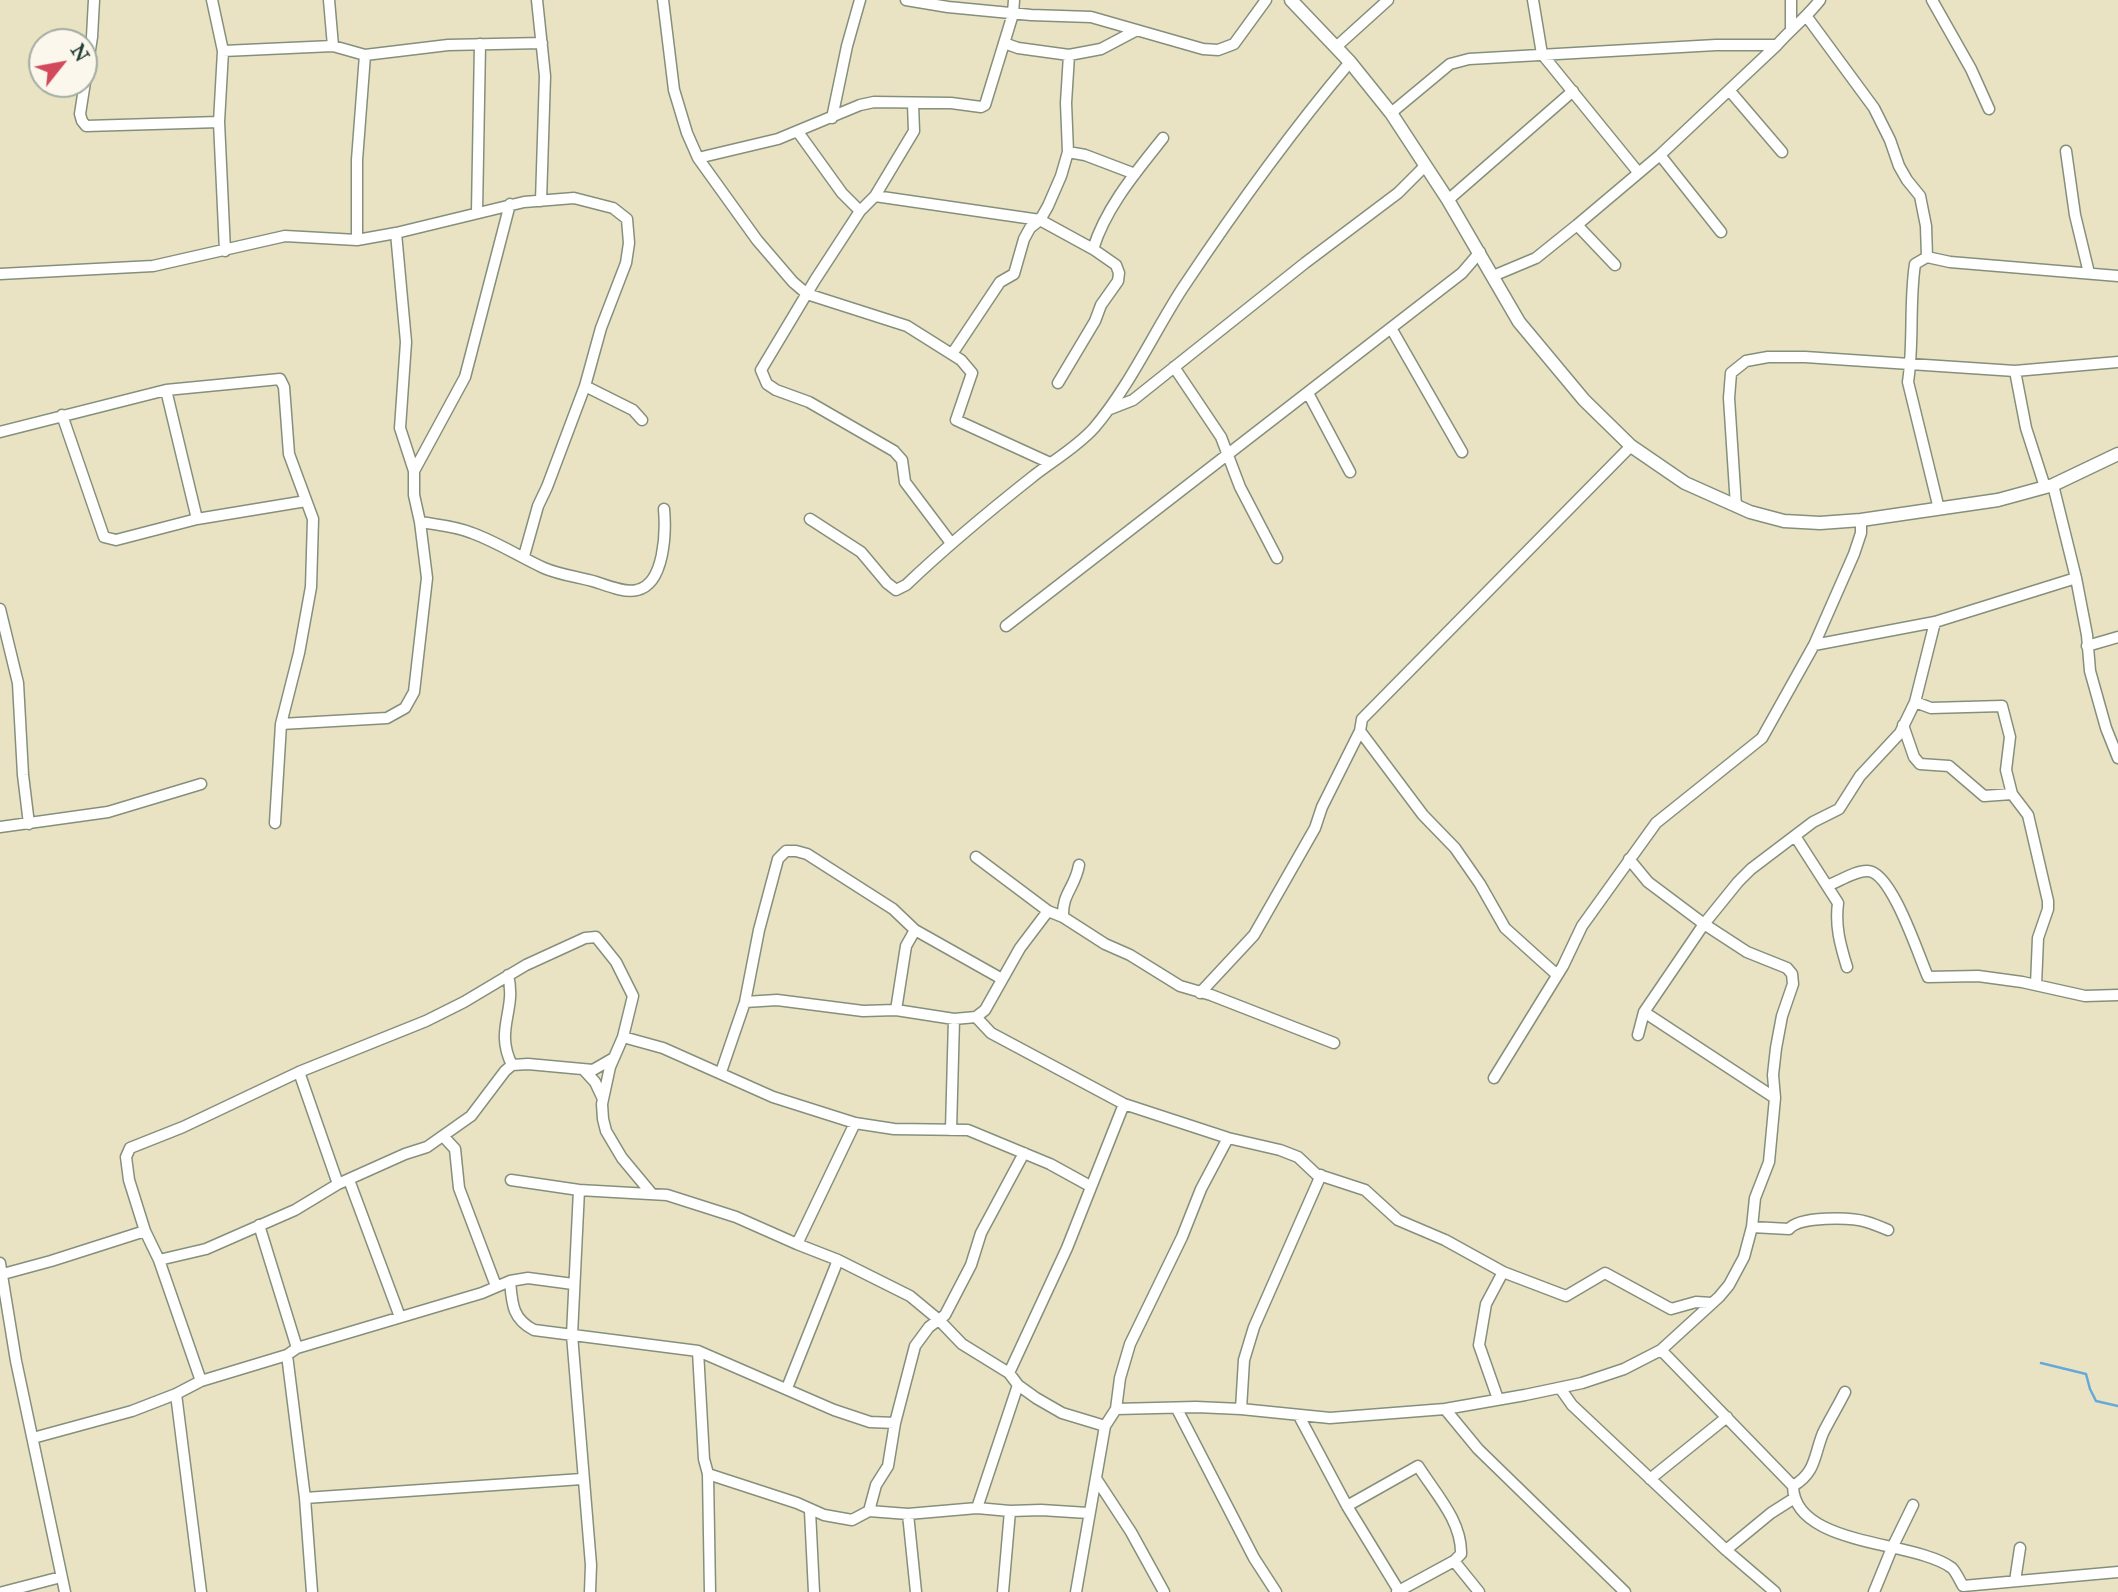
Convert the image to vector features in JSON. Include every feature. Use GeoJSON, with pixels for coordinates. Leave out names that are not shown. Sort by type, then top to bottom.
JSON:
{"type":"FeatureCollection","features":[{"type":"Feature","properties":{"kind":"street"},"geometry":{"type":"LineString","coordinates":[[94,0],[92,37],[80,114],[86,125],[219,122]]}},
{"type":"Feature","properties":{"kind":"street"},"geometry":{"type":"LineString","coordinates":[[212,0],[223,51],[219,122],[225,251]]}},
{"type":"Feature","properties":{"kind":"street"},"geometry":{"type":"LineString","coordinates":[[329,0],[333,46]]}},
{"type":"Feature","properties":{"kind":"street"},"geometry":{"type":"LineString","coordinates":[[537,0],[545,76],[541,201]]}},
{"type":"Feature","properties":{"kind":"street"},"geometry":{"type":"LineString","coordinates":[[663,0],[674,90],[687,133],[698,158],[757,240],[793,282],[807,294],[907,326],[951,354],[972,373],[956,421],[1050,463]]}},
{"type":"Feature","properties":{"kind":"street"},"geometry":{"type":"LineString","coordinates":[[832,118],[860,0]]}},
{"type":"Feature","properties":{"kind":"street"},"geometry":{"type":"LineString","coordinates":[[906,0],[928,5],[1013,14],[1091,17],[1203,49],[1225,49],[1234,44],[1266,0]]}},
{"type":"Feature","properties":{"kind":"street"},"geometry":{"type":"LineString","coordinates":[[698,158],[798,132],[859,105],[874,102],[985,105],[1013,14],[1014,0]]}},
{"type":"Feature","properties":{"kind":"street"},"geometry":{"type":"LineString","coordinates":[[1291,0],[1350,62],[1391,113],[1448,200],[1519,323],[1584,400],[1630,446],[1685,483],[1736,506],[1784,522],[1821,523],[1861,520],[1998,500],[2049,486],[2118,453]]}},
{"type":"Feature","properties":{"kind":"street"},"geometry":{"type":"LineString","coordinates":[[1336,47],[1388,0]]}},
{"type":"Feature","properties":{"kind":"street"},"geometry":{"type":"LineString","coordinates":[[1533,0],[1542,54],[1638,172]]}},
{"type":"Feature","properties":{"kind":"street"},"geometry":{"type":"LineString","coordinates":[[1791,0],[1791,30]]}},
{"type":"Feature","properties":{"kind":"street"},"geometry":{"type":"LineString","coordinates":[[1493,276],[1536,258],[1660,155],[1807,17],[1820,0]]}},
{"type":"Feature","properties":{"kind":"street"},"geometry":{"type":"LineString","coordinates":[[1932,0],[1971,69],[1989,109]]}},
{"type":"Feature","properties":{"kind":"street"},"geometry":{"type":"LineString","coordinates":[[1807,17],[1874,108],[1899,166],[1920,196],[1926,226],[1927,257]]}},
{"type":"Feature","properties":{"kind":"street"},"geometry":{"type":"LineString","coordinates":[[1004,43],[1018,48],[1069,55],[1101,49],[1137,30]]}},
{"type":"Feature","properties":{"kind":"street"},"geometry":{"type":"LineString","coordinates":[[223,51],[333,46],[365,55],[448,45],[542,43]]}},
{"type":"Feature","properties":{"kind":"street"},"geometry":{"type":"LineString","coordinates":[[477,212],[480,44]]}},
{"type":"Feature","properties":{"kind":"street"},"geometry":{"type":"LineString","coordinates":[[1391,113],[1450,64],[1469,59],[1716,45],[1777,45]]}},
{"type":"Feature","properties":{"kind":"street"},"geometry":{"type":"LineString","coordinates":[[357,240],[357,160],[365,55]]}},
{"type":"Feature","properties":{"kind":"street"},"geometry":{"type":"LineString","coordinates":[[951,354],[999,282],[1014,274],[1024,239],[1030,228],[1040,220],[1061,176],[1068,152],[1066,103],[1069,55]]}},
{"type":"Feature","properties":{"kind":"street"},"geometry":{"type":"LineString","coordinates":[[810,519],[861,552],[896,590],[1083,438],[1109,409],[1180,292],[1214,242],[1309,111],[1350,62]]}},
{"type":"Feature","properties":{"kind":"street"},"geometry":{"type":"LineString","coordinates":[[1729,90],[1782,152]]}},
{"type":"Feature","properties":{"kind":"street"},"geometry":{"type":"LineString","coordinates":[[1448,200],[1573,91]]}},
{"type":"Feature","properties":{"kind":"street"},"geometry":{"type":"LineString","coordinates":[[913,104],[914,131],[875,196],[860,211],[761,370],[767,384],[776,390],[809,402],[894,451],[902,460],[905,482],[951,543]]}},
{"type":"Feature","properties":{"kind":"street"},"geometry":{"type":"LineString","coordinates":[[798,132],[842,193],[860,211]]}},
{"type":"Feature","properties":{"kind":"street"},"geometry":{"type":"LineString","coordinates":[[1093,249],[1104,221],[1163,138]]}},
{"type":"Feature","properties":{"kind":"street"},"geometry":{"type":"LineString","coordinates":[[2066,151],[2075,215],[2089,273]]}},
{"type":"Feature","properties":{"kind":"street"},"geometry":{"type":"LineString","coordinates":[[1068,152],[1086,155],[1135,174]]}},
{"type":"Feature","properties":{"kind":"street"},"geometry":{"type":"LineString","coordinates":[[1660,155],[1721,232]]}},
{"type":"Feature","properties":{"kind":"street"},"geometry":{"type":"LineString","coordinates":[[1109,409],[1133,400],[1378,208],[1426,166]]}},
{"type":"Feature","properties":{"kind":"street"},"geometry":{"type":"LineString","coordinates":[[875,196],[1040,220],[1116,265],[1118,281],[1101,305],[1095,321],[1058,383]]}},
{"type":"Feature","properties":{"kind":"street"},"geometry":{"type":"LineString","coordinates":[[0,274],[153,266],[285,236],[357,240],[396,233],[510,204],[574,198],[613,208],[627,219],[629,243],[626,263],[601,328],[585,386],[538,506],[524,556]]}},
{"type":"Feature","properties":{"kind":"street"},"geometry":{"type":"LineString","coordinates":[[414,471],[465,377],[510,204]]}},
{"type":"Feature","properties":{"kind":"street"},"geometry":{"type":"LineString","coordinates":[[1577,225],[1615,265]]}},
{"type":"Feature","properties":{"kind":"street"},"geometry":{"type":"LineString","coordinates":[[281,724],[387,718],[405,708],[414,692],[427,578],[414,495],[414,471],[400,428],[406,342],[396,233]]}},
{"type":"Feature","properties":{"kind":"street"},"geometry":{"type":"LineString","coordinates":[[1006,626],[1462,273],[1479,252]]}},
{"type":"Feature","properties":{"kind":"street"},"geometry":{"type":"LineString","coordinates":[[1939,509],[1908,382],[1915,264],[1927,257],[1950,262],[2118,276]]}},
{"type":"Feature","properties":{"kind":"street"},"geometry":{"type":"LineString","coordinates":[[1391,328],[1462,452]]}},
{"type":"Feature","properties":{"kind":"street"},"geometry":{"type":"LineString","coordinates":[[1736,506],[1729,398],[1731,373],[1746,361],[1758,358],[1805,357],[2015,371],[2118,362]]}},
{"type":"Feature","properties":{"kind":"street"},"geometry":{"type":"LineString","coordinates":[[1174,367],[1221,437],[1240,487],[1277,558]]}},
{"type":"Feature","properties":{"kind":"street"},"geometry":{"type":"LineString","coordinates":[[2015,371],[2026,428],[2049,486],[2076,578],[2093,682],[2118,758]]}},
{"type":"Feature","properties":{"kind":"street"},"geometry":{"type":"LineString","coordinates":[[0,432],[166,390],[280,379],[284,387],[289,454],[313,519],[311,587],[299,653],[281,724],[275,823]]}},
{"type":"Feature","properties":{"kind":"street"},"geometry":{"type":"LineString","coordinates":[[585,386],[634,410],[642,420]]}},
{"type":"Feature","properties":{"kind":"street"},"geometry":{"type":"LineString","coordinates":[[166,390],[197,519]]}},
{"type":"Feature","properties":{"kind":"street"},"geometry":{"type":"LineString","coordinates":[[1308,393],[1350,472]]}},
{"type":"Feature","properties":{"kind":"street"},"geometry":{"type":"LineString","coordinates":[[62,415],[104,537],[116,540],[197,519],[306,501]]}},
{"type":"Feature","properties":{"kind":"street"},"geometry":{"type":"LineString","coordinates":[[1200,993],[1254,935],[1315,828],[1322,807],[1360,731],[1362,719],[1630,446]]}},
{"type":"Feature","properties":{"kind":"street"},"geometry":{"type":"LineString","coordinates":[[420,522],[458,528],[524,556],[545,568],[617,589],[637,590],[652,580],[657,569],[666,536],[664,509]]}},
{"type":"Feature","properties":{"kind":"street"},"geometry":{"type":"LineString","coordinates":[[1494,1078],[1563,966],[1582,926],[1656,823],[1762,738],[1814,645],[1854,554],[1861,533],[1861,520]]}},
{"type":"Feature","properties":{"kind":"street"},"geometry":{"type":"LineString","coordinates":[[1814,645],[1935,622],[2076,578]]}},
{"type":"Feature","properties":{"kind":"street"},"geometry":{"type":"LineString","coordinates":[[0,609],[18,683],[23,775],[29,824]]}},
{"type":"Feature","properties":{"kind":"street"},"geometry":{"type":"LineString","coordinates":[[1638,1035],[1644,1012],[1704,924],[1751,869],[1813,822],[1839,809],[1860,776],[1900,733],[1914,702],[1935,622]]}},
{"type":"Feature","properties":{"kind":"street"},"geometry":{"type":"LineString","coordinates":[[2087,646],[2118,637]]}},
{"type":"Feature","properties":{"kind":"street"},"geometry":{"type":"LineString","coordinates":[[1914,702],[1930,708],[2002,706],[2010,737],[2006,770],[2012,794],[2028,815],[2048,901],[2048,909],[2038,937],[2036,985]]}},
{"type":"Feature","properties":{"kind":"street"},"geometry":{"type":"LineString","coordinates":[[1903,725],[1913,757],[1920,764],[1949,766],[1984,796],[2012,794]]}},
{"type":"Feature","properties":{"kind":"street"},"geometry":{"type":"LineString","coordinates":[[1360,731],[1423,814],[1455,848],[1480,884],[1505,928],[1556,974]]}},
{"type":"Feature","properties":{"kind":"street"},"geometry":{"type":"LineString","coordinates":[[0,827],[108,812],[201,784]]}},
{"type":"Feature","properties":{"kind":"street"},"geometry":{"type":"LineString","coordinates":[[1795,836],[1838,902],[1836,922],[1847,967]]}},
{"type":"Feature","properties":{"kind":"street"},"geometry":{"type":"LineString","coordinates":[[721,1072],[745,1002],[759,930],[778,859],[786,851],[807,854],[893,909],[915,930],[1002,979]]}},
{"type":"Feature","properties":{"kind":"street"},"geometry":{"type":"LineString","coordinates":[[976,857],[1048,911],[1063,917],[1105,944],[1130,955],[1180,986],[1211,995],[1334,1044]]}},
{"type":"Feature","properties":{"kind":"street"},"geometry":{"type":"LineString","coordinates":[[1116,1409],[1241,1409],[1330,1418],[1444,1409],[1560,1388],[1624,1369],[1661,1350],[1729,1285],[1745,1257],[1755,1198],[1769,1162],[1776,1048],[1782,1016],[1793,984],[1792,974],[1787,968],[1747,952],[1704,924],[1647,883],[1629,859]]}},
{"type":"Feature","properties":{"kind":"street"},"geometry":{"type":"LineString","coordinates":[[1063,917],[1064,899],[1074,882],[1079,865]]}},
{"type":"Feature","properties":{"kind":"street"},"geometry":{"type":"LineString","coordinates":[[1827,886],[1863,871],[1877,874],[1886,885],[1918,946],[1928,977],[1978,976],[2085,996],[2118,995]]}},
{"type":"Feature","properties":{"kind":"street"},"geometry":{"type":"LineString","coordinates":[[745,1002],[777,1000],[863,1011],[895,1010],[954,1018],[976,1017],[985,1010],[1020,948],[1048,911]]}},
{"type":"Feature","properties":{"kind":"street"},"geometry":{"type":"LineString","coordinates":[[895,1010],[906,946],[915,930]]}},
{"type":"Feature","properties":{"kind":"street"},"geometry":{"type":"LineString","coordinates":[[201,1381],[159,1260],[145,1231],[129,1180],[126,1157],[130,1148],[183,1128],[299,1072],[426,1021],[508,975],[585,938],[596,937],[616,961],[633,996],[623,1037],[612,1059],[603,1099],[603,1119],[606,1131],[622,1158],[652,1194]]}},
{"type":"Feature","properties":{"kind":"street"},"geometry":{"type":"LineString","coordinates":[[508,975],[511,996],[504,1037],[505,1051],[512,1065]]}},
{"type":"Feature","properties":{"kind":"street"},"geometry":{"type":"LineString","coordinates":[[1644,1012],[1775,1098]]}},
{"type":"Feature","properties":{"kind":"street"},"geometry":{"type":"LineString","coordinates":[[976,1017],[991,1033],[1124,1104],[1228,1138],[1298,1157],[1316,1174],[1365,1190],[1398,1220],[1445,1240],[1503,1272],[1566,1296],[1605,1273],[1671,1308],[1696,1302],[1712,1303]]}},
{"type":"Feature","properties":{"kind":"street"},"geometry":{"type":"LineString","coordinates":[[951,1130],[954,1018]]}},
{"type":"Feature","properties":{"kind":"street"},"geometry":{"type":"LineString","coordinates":[[623,1037],[663,1048],[773,1097],[855,1123],[894,1129],[968,1130],[1024,1153],[1090,1186]]}},
{"type":"Feature","properties":{"kind":"street"},"geometry":{"type":"LineString","coordinates":[[159,1260],[206,1249],[295,1210],[344,1182],[426,1147],[471,1116],[512,1065],[554,1065],[593,1070],[612,1059]]}},
{"type":"Feature","properties":{"kind":"street"},"geometry":{"type":"LineString","coordinates":[[584,1070],[595,1082],[603,1099]]}},
{"type":"Feature","properties":{"kind":"street"},"geometry":{"type":"LineString","coordinates":[[299,1072],[400,1317]]}},
{"type":"Feature","properties":{"kind":"street"},"geometry":{"type":"LineString","coordinates":[[1009,1373],[1067,1248],[1124,1104]]}},
{"type":"Feature","properties":{"kind":"street"},"geometry":{"type":"LineString","coordinates":[[797,1244],[855,1123]]}},
{"type":"Feature","properties":{"kind":"street"},"geometry":{"type":"LineString","coordinates":[[443,1136],[455,1149],[459,1188],[496,1286]]}},
{"type":"Feature","properties":{"kind":"street"},"geometry":{"type":"LineString","coordinates":[[1076,1592],[1105,1426],[1116,1409],[1120,1378],[1130,1345],[1182,1237],[1201,1189],[1228,1138]]}},
{"type":"Feature","properties":{"kind":"street"},"geometry":{"type":"LineString","coordinates":[[869,1511],[876,1485],[888,1465],[895,1423],[915,1346],[929,1327],[945,1315],[971,1265],[981,1233],[1024,1153]]}},
{"type":"Feature","properties":{"kind":"street"},"geometry":{"type":"LineString","coordinates":[[1241,1409],[1244,1360],[1254,1327],[1321,1175]]}},
{"type":"Feature","properties":{"kind":"street"},"geometry":{"type":"LineString","coordinates":[[511,1180],[579,1190],[667,1195],[719,1210],[838,1259],[910,1296],[962,1344],[1009,1373],[1018,1385],[1062,1413],[1105,1426]]}},
{"type":"Feature","properties":{"kind":"street"},"geometry":{"type":"LineString","coordinates":[[579,1190],[572,1335],[591,1565],[590,1592]]}},
{"type":"Feature","properties":{"kind":"street"},"geometry":{"type":"LineString","coordinates":[[1752,1227],[1789,1229],[1793,1225],[1810,1220],[1824,1220],[1864,1221],[1888,1230]]}},
{"type":"Feature","properties":{"kind":"street"},"geometry":{"type":"LineString","coordinates":[[260,1225],[292,1352],[313,1592]]}},
{"type":"Feature","properties":{"kind":"street"},"geometry":{"type":"LineString","coordinates":[[65,1592],[16,1362],[1,1268],[51,1261],[145,1231]]}},
{"type":"Feature","properties":{"kind":"street"},"geometry":{"type":"LineString","coordinates":[[787,1388],[838,1259]]}},
{"type":"Feature","properties":{"kind":"street"},"geometry":{"type":"LineString","coordinates":[[1498,1399],[1479,1345],[1486,1304],[1503,1272]]}},
{"type":"Feature","properties":{"kind":"street"},"geometry":{"type":"LineString","coordinates":[[33,1438],[132,1410],[176,1394],[201,1381],[510,1281],[528,1278],[573,1284]]}},
{"type":"Feature","properties":{"kind":"street"},"geometry":{"type":"LineString","coordinates":[[510,1281],[511,1308],[527,1327],[534,1330],[698,1351],[849,1416],[870,1422],[895,1423]]}},
{"type":"Feature","properties":{"kind":"street"},"geometry":{"type":"LineString","coordinates":[[1661,1350],[1793,1486],[1793,1499],[1804,1513],[1832,1531],[1930,1558],[1953,1569],[1962,1589],[2015,1581],[2118,1572]]}},
{"type":"Feature","properties":{"kind":"street"},"geometry":{"type":"LineString","coordinates":[[698,1351],[704,1459],[708,1474],[710,1592]]}},
{"type":"Feature","properties":{"kind":"street"},"geometry":{"type":"LineString","coordinates":[[977,1508],[1018,1385]]}},
{"type":"Feature","properties":{"kind":"street"},"geometry":{"type":"LineString","coordinates":[[1560,1388],[1572,1405],[1726,1550],[1775,1592]]}},
{"type":"Feature","properties":{"kind":"street"},"geometry":{"type":"LineString","coordinates":[[1793,1486],[1811,1469],[1819,1453],[1822,1436],[1845,1392]]}},
{"type":"Feature","properties":{"kind":"street"},"geometry":{"type":"LineString","coordinates":[[176,1394],[201,1592]]}},
{"type":"Feature","properties":{"kind":"street"},"geometry":{"type":"LineString","coordinates":[[1177,1409],[1254,1558],[1276,1592]]}},
{"type":"Feature","properties":{"kind":"street"},"geometry":{"type":"LineString","coordinates":[[1444,1409],[1478,1449],[1625,1592]]}},
{"type":"Feature","properties":{"kind":"street"},"geometry":{"type":"LineString","coordinates":[[1299,1416],[1347,1506],[1398,1591],[1454,1561],[1461,1554],[1458,1528],[1418,1466],[1347,1506]]}},
{"type":"Feature","properties":{"kind":"street"},"geometry":{"type":"LineString","coordinates":[[1650,1479],[1727,1417]]}},
{"type":"Feature","properties":{"kind":"street"},"geometry":{"type":"LineString","coordinates":[[708,1474],[797,1503],[810,1511],[852,1520],[869,1511],[908,1514],[977,1508],[1088,1513]]}},
{"type":"Feature","properties":{"kind":"street"},"geometry":{"type":"LineString","coordinates":[[305,1498],[582,1479]]}},
{"type":"Feature","properties":{"kind":"street"},"geometry":{"type":"LineString","coordinates":[[1097,1480],[1164,1592]]}},
{"type":"Feature","properties":{"kind":"street"},"geometry":{"type":"LineString","coordinates":[[1726,1550],[1771,1513],[1793,1499]]}},
{"type":"Feature","properties":{"kind":"street"},"geometry":{"type":"LineString","coordinates":[[1874,1592],[1913,1505]]}},
{"type":"Feature","properties":{"kind":"street"},"geometry":{"type":"LineString","coordinates":[[810,1511],[814,1592]]}},
{"type":"Feature","properties":{"kind":"street"},"geometry":{"type":"LineString","coordinates":[[1003,1592],[1010,1511]]}},
{"type":"Feature","properties":{"kind":"street"},"geometry":{"type":"LineString","coordinates":[[908,1514],[916,1592]]}},
{"type":"Feature","properties":{"kind":"street"},"geometry":{"type":"LineString","coordinates":[[2015,1581],[2020,1548]]}},
{"type":"Feature","properties":{"kind":"street"},"geometry":{"type":"LineString","coordinates":[[1454,1561],[1479,1592]]}},
{"type":"Feature","properties":{"kind":"street"},"geometry":{"type":"LineString","coordinates":[[3,1592],[61,1577]]}},
{"type":"Feature","properties":{"kind":"waterway"},"geometry":{"type":"LineString","coordinates":[[2041,1363],[2086,1374],[2096,1401],[2118,1406]]}}]}
